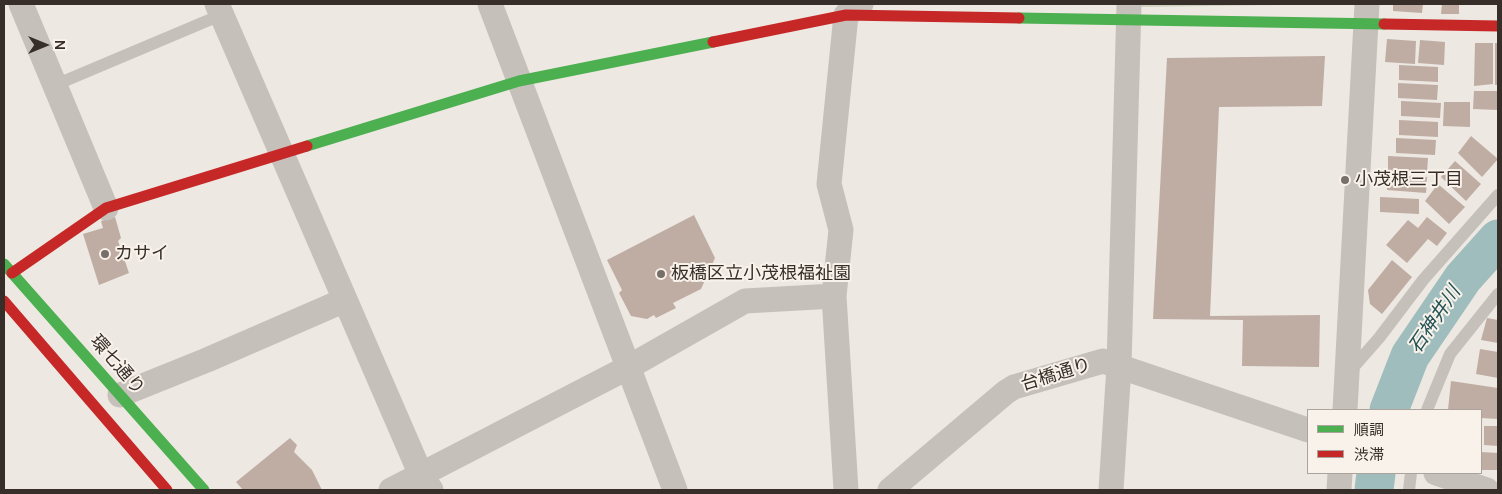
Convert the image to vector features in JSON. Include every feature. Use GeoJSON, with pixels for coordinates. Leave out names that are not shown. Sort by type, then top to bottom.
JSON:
{"type":"FeatureCollection","features":[{"type":"Feature","properties":{"kind":"street"},"geometry":{"type":"LineString","coordinates":[[21,4],[106,208]]}},
{"type":"Feature","properties":{"kind":"street"},"geometry":{"type":"LineString","coordinates":[[490,4],[675,490]]}},
{"type":"Feature","properties":{"kind":"street"},"geometry":{"type":"LineString","coordinates":[[846,490],[834,296],[840,230],[829,184],[851,8]]}},
{"type":"Feature","properties":{"kind":"street"},"geometry":{"type":"LineString","coordinates":[[12,273],[106,208],[519,80],[851,8],[1366,13],[1498,26]]}},
{"type":"Feature","properties":{"kind":"street"},"geometry":{"type":"LineString","coordinates":[[219,9],[426,483]]}},
{"type":"Feature","properties":{"kind":"street"},"geometry":{"type":"LineString","coordinates":[[1111,490],[1119,366],[1129,11]]}},
{"type":"Feature","properties":{"kind":"street"},"geometry":{"type":"LineString","coordinates":[[1345,409],[1366,13]]}},
{"type":"Feature","properties":{"kind":"street","name":"環七通り"},"geometry":{"type":"LineString","coordinates":[[4,264],[204,490]]}},
{"type":"Feature","properties":{"kind":"street"},"geometry":{"type":"LineString","coordinates":[[391,490],[426,483],[744,302],[834,296]]}},
{"type":"Feature","properties":{"kind":"street"},"geometry":{"type":"LineString","coordinates":[[120,396],[345,300]]}},
{"type":"Feature","properties":{"kind":"street"},"geometry":{"type":"LineString","coordinates":[[4,302],[167,490]]}},
{"type":"Feature","properties":{"kind":"street","name":"台橋通り"},"geometry":{"type":"LineString","coordinates":[[890,490],[1014,387],[1103,361],[1307,430]]}},
{"type":"Feature","properties":{"kind":"street"},"geometry":{"type":"LineString","coordinates":[[1339,490],[1340,474]]}},
{"type":"Feature","properties":{"kind":"street"},"geometry":{"type":"LineString","coordinates":[[1439,474],[1487,490]]}},
{"type":"Feature","properties":{"kind":"lane"},"geometry":{"type":"LineString","coordinates":[[55,85],[219,9]]}},
{"type":"Feature","properties":{"kind":"lane"},"geometry":{"type":"LineString","coordinates":[[1348,372],[1379,338],[1423,280],[1498,195]]}},
{"type":"Feature","properties":{"kind":"lane"},"geometry":{"type":"LineString","coordinates":[[1426,409],[1450,354],[1498,294]]}},
{"type":"Feature","properties":{"kind":"lane"},"geometry":{"type":"LineString","coordinates":[[1409,490],[1411,474]]}},
{"type":"Feature","properties":{"kind":"green space"},"geometry":{"type":"Polygon","coordinates":[[[1140,4],[1346,4],[1139,7],[1140,4]]]}},
{"type":"Feature","properties":{"kind":"building"},"geometry":{"type":"Polygon","coordinates":[[[1393,4],[1423,4],[1422,13],[1393,11],[1393,4]]]}},
{"type":"Feature","properties":{"kind":"building"},"geometry":{"type":"Polygon","coordinates":[[[1442,4],[1459,4],[1459,14],[1441,14],[1442,4]]]}},
{"type":"Feature","properties":{"kind":"building"},"geometry":{"type":"Polygon","coordinates":[[[1387,39],[1416,41],[1415,64],[1385,62],[1387,39]]]}},
{"type":"Feature","properties":{"kind":"building"},"geometry":{"type":"Polygon","coordinates":[[[1420,40],[1445,42],[1444,65],[1418,63],[1420,40]]]}},
{"type":"Feature","properties":{"kind":"building"},"geometry":{"type":"Polygon","coordinates":[[[1475,43],[1493,43],[1493,84],[1474,86],[1475,43]]]}},
{"type":"Feature","properties":{"kind":"building"},"geometry":{"type":"Polygon","coordinates":[[[1495,43],[1498,43],[1498,85],[1495,85],[1495,43]]]}},
{"type":"Feature","properties":{"kind":"building"},"geometry":{"type":"Polygon","coordinates":[[[1325,56],[1322,106],[1219,107],[1210,316],[1320,315],[1319,367],[1242,366],[1243,320],[1153,319],[1167,58],[1325,56]]]}},
{"type":"Feature","properties":{"kind":"building"},"geometry":{"type":"Polygon","coordinates":[[[1399,65],[1438,67],[1438,82],[1399,80],[1399,65]]]}},
{"type":"Feature","properties":{"kind":"building"},"geometry":{"type":"Polygon","coordinates":[[[1398,83],[1438,85],[1437,100],[1398,98],[1398,83]]]}},
{"type":"Feature","properties":{"kind":"building"},"geometry":{"type":"Polygon","coordinates":[[[1474,91],[1498,91],[1498,110],[1473,109],[1474,91]]]}},
{"type":"Feature","properties":{"kind":"building"},"geometry":{"type":"Polygon","coordinates":[[[1401,101],[1441,103],[1440,118],[1401,116],[1401,101]]]}},
{"type":"Feature","properties":{"kind":"building"},"geometry":{"type":"Polygon","coordinates":[[[1444,102],[1470,102],[1470,127],[1443,126],[1444,102]]]}},
{"type":"Feature","properties":{"kind":"building"},"geometry":{"type":"Polygon","coordinates":[[[1399,120],[1438,122],[1438,137],[1399,135],[1399,120]]]}},
{"type":"Feature","properties":{"kind":"building"},"geometry":{"type":"Polygon","coordinates":[[[1471,136],[1498,159],[1482,177],[1458,153],[1471,136]]]}},
{"type":"Feature","properties":{"kind":"building"},"geometry":{"type":"Polygon","coordinates":[[[1396,138],[1436,140],[1435,155],[1396,153],[1396,138]]]}},
{"type":"Feature","properties":{"kind":"building"},"geometry":{"type":"Polygon","coordinates":[[[1388,156],[1428,158],[1427,173],[1388,171],[1388,156]]]}},
{"type":"Feature","properties":{"kind":"building"},"geometry":{"type":"Polygon","coordinates":[[[1455,161],[1481,184],[1466,201],[1441,177],[1455,161]]]}},
{"type":"Feature","properties":{"kind":"building"},"geometry":{"type":"Polygon","coordinates":[[[1387,175],[1427,177],[1426,193],[1387,190],[1387,175]]]}},
{"type":"Feature","properties":{"kind":"building"},"geometry":{"type":"Polygon","coordinates":[[[1438,184],[1465,207],[1449,224],[1425,201],[1438,184]]]}},
{"type":"Feature","properties":{"kind":"building"},"geometry":{"type":"Polygon","coordinates":[[[1380,197],[1419,199],[1419,214],[1380,212],[1380,197]]]}},
{"type":"Feature","properties":{"kind":"building","name":"板橋区立小茂根福祉園"},"geometry":{"type":"Polygon","coordinates":[[[694,215],[715,258],[701,289],[673,303],[676,308],[656,318],[654,315],[647,319],[631,316],[619,293],[622,290],[607,260],[694,215]]]}},
{"type":"Feature","properties":{"kind":"building"},"geometry":{"type":"Polygon","coordinates":[[[115,217],[121,238],[118,241],[129,273],[99,285],[83,234],[103,228],[101,221],[115,217]]]}},
{"type":"Feature","properties":{"kind":"building"},"geometry":{"type":"Polygon","coordinates":[[[1427,217],[1447,233],[1437,246],[1428,239],[1407,263],[1386,245],[1408,220],[1418,228],[1427,217]]]}},
{"type":"Feature","properties":{"kind":"building"},"geometry":{"type":"Polygon","coordinates":[[[1392,260],[1412,277],[1382,314],[1370,304],[1368,290],[1392,260]]]}},
{"type":"Feature","properties":{"kind":"building"},"geometry":{"type":"Polygon","coordinates":[[[1487,318],[1498,320],[1498,343],[1481,340],[1487,318]]]}},
{"type":"Feature","properties":{"kind":"building"},"geometry":{"type":"Polygon","coordinates":[[[1480,349],[1498,352],[1498,378],[1476,374],[1480,349]]]}},
{"type":"Feature","properties":{"kind":"building"},"geometry":{"type":"Polygon","coordinates":[[[1451,381],[1498,388],[1498,419],[1482,418],[1482,409],[1448,409],[1451,381]]]}},
{"type":"Feature","properties":{"kind":"building"},"geometry":{"type":"Polygon","coordinates":[[[1484,426],[1498,426],[1498,446],[1484,445],[1484,426]]]}},
{"type":"Feature","properties":{"kind":"building"},"geometry":{"type":"Polygon","coordinates":[[[290,438],[297,445],[294,452],[312,470],[322,490],[243,490],[236,482],[290,438]]]}},
{"type":"Feature","properties":{"kind":"building"},"geometry":{"type":"Polygon","coordinates":[[[1482,452],[1498,453],[1498,470],[1482,470],[1482,452]]]}},
{"type":"Feature","properties":{"kind":"waterway","name":"石神井川"},"geometry":{"type":"LineString","coordinates":[[1389,409],[1410,356],[1463,278],[1498,239]]}},
{"type":"Feature","properties":{"kind":"waterway","name":"石神井川"},"geometry":{"type":"LineString","coordinates":[[1374,490],[1376,474]]}},
{"type":"Feature","properties":{"kind":"traffic: fast"},"geometry":{"type":"LineString","coordinates":[[1019,18],[1384,24]]}},
{"type":"Feature","properties":{"kind":"traffic: fast"},"geometry":{"type":"LineString","coordinates":[[307,146],[519,81],[713,42]]}},
{"type":"Feature","properties":{"kind":"traffic: fast"},"geometry":{"type":"LineString","coordinates":[[4,264],[204,490]]}},
{"type":"Feature","properties":{"kind":"traffic: jam"},"geometry":{"type":"LineString","coordinates":[[713,42],[846,15],[1019,18]]}},
{"type":"Feature","properties":{"kind":"traffic: jam"},"geometry":{"type":"LineString","coordinates":[[1384,24],[1498,26]]}},
{"type":"Feature","properties":{"kind":"traffic: jam"},"geometry":{"type":"LineString","coordinates":[[12,273],[106,208],[307,146]]}},
{"type":"Feature","properties":{"kind":"traffic: jam"},"geometry":{"type":"LineString","coordinates":[[4,301],[167,490]]}},
{"type":"Feature","properties":{"kind":"place","name":"小茂根三丁目"},"geometry":{"type":"Point","coordinates":[1345,180]}},
{"type":"Feature","properties":{"kind":"place","name":"カサイ"},"geometry":{"type":"Point","coordinates":[105,254]}},
{"type":"Feature","properties":{"kind":"place","name":"板橋区立小茂根福祉園"},"geometry":{"type":"Point","coordinates":[661,274]}}]}
